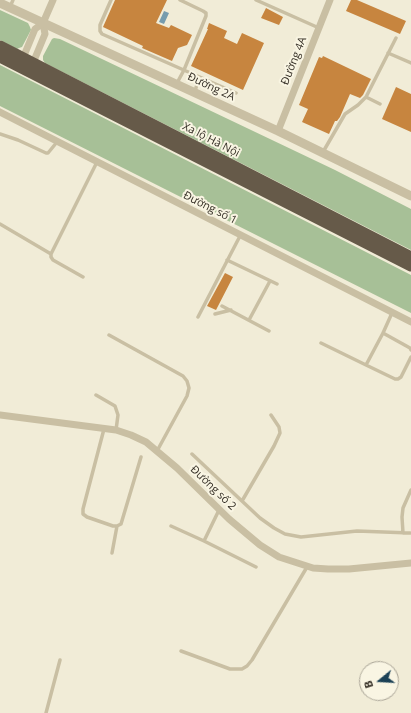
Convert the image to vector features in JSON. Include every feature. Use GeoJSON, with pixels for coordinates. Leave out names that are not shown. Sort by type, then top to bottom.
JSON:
{"type":"FeatureCollection","features":[{"type":"Feature","properties":{"kind":"highway","name":"Xa lộ Hà Nội"},"geometry":{"type":"LineString","coordinates":[[0,46],[411,257]]}},
{"type":"Feature","properties":{"kind":"highway","name":"Xa lộ Hà Nội"},"geometry":{"type":"LineString","coordinates":[[0,57],[411,266]]}},
{"type":"Feature","properties":{"kind":"street"},"geometry":{"type":"LineString","coordinates":[[28,60],[35,30],[43,23],[54,0]]}},
{"type":"Feature","properties":{"kind":"street","name":"Đường 4A"},"geometry":{"type":"LineString","coordinates":[[278,131],[330,0]]}},
{"type":"Feature","properties":{"kind":"street","name":"Đường 2A"},"geometry":{"type":"LineString","coordinates":[[0,3],[12,4],[43,23],[323,152],[411,196]]}},
{"type":"Feature","properties":{"kind":"street"},"geometry":{"type":"LineString","coordinates":[[28,60],[45,34],[43,23]]}},
{"type":"Feature","properties":{"kind":"street","name":"Đường số 1"},"geometry":{"type":"LineString","coordinates":[[0,112],[240,236],[411,322]]}},
{"type":"Feature","properties":{"kind":"street","name":"Đường số 2"},"geometry":{"type":"LineString","coordinates":[[0,415],[116,430],[146,442],[220,509],[229,519],[260,545],[279,558],[313,568],[328,569],[349,569],[411,563]]}},
{"type":"Feature","properties":{"kind":"lane"},"geometry":{"type":"LineString","coordinates":[[111,0],[100,25],[100,31],[102,34],[236,93]]}},
{"type":"Feature","properties":{"kind":"lane"},"geometry":{"type":"LineString","coordinates":[[176,84],[184,70],[206,16],[206,13],[203,11],[180,0]]}},
{"type":"Feature","properties":{"kind":"lane"},"geometry":{"type":"LineString","coordinates":[[256,0],[319,28]]}},
{"type":"Feature","properties":{"kind":"lane"},"geometry":{"type":"LineString","coordinates":[[323,152],[345,114],[366,97],[396,38]]}},
{"type":"Feature","properties":{"kind":"lane"},"geometry":{"type":"LineString","coordinates":[[388,53],[411,63]]}},
{"type":"Feature","properties":{"kind":"lane"},"geometry":{"type":"LineString","coordinates":[[194,92],[199,78]]}},
{"type":"Feature","properties":{"kind":"lane"},"geometry":{"type":"LineString","coordinates":[[366,97],[380,104]]}},
{"type":"Feature","properties":{"kind":"lane"},"geometry":{"type":"LineString","coordinates":[[0,134],[18,140],[46,153],[48,153],[57,142]]}},
{"type":"Feature","properties":{"kind":"lane"},"geometry":{"type":"LineString","coordinates":[[51,254],[97,162]]}},
{"type":"Feature","properties":{"kind":"lane"},"geometry":{"type":"LineString","coordinates":[[0,224],[51,254],[53,260],[83,277]]}},
{"type":"Feature","properties":{"kind":"lane"},"geometry":{"type":"LineString","coordinates":[[198,317],[240,236]]}},
{"type":"Feature","properties":{"kind":"lane"},"geometry":{"type":"LineString","coordinates":[[227,260],[277,284]]}},
{"type":"Feature","properties":{"kind":"lane"},"geometry":{"type":"LineString","coordinates":[[249,320],[270,281]]}},
{"type":"Feature","properties":{"kind":"lane"},"geometry":{"type":"LineString","coordinates":[[222,306],[269,331]]}},
{"type":"Feature","properties":{"kind":"lane"},"geometry":{"type":"LineString","coordinates":[[216,314],[231,310]]}},
{"type":"Feature","properties":{"kind":"lane"},"geometry":{"type":"LineString","coordinates":[[366,366],[392,313]]}},
{"type":"Feature","properties":{"kind":"lane"},"geometry":{"type":"LineString","coordinates":[[383,333],[411,350]]}},
{"type":"Feature","properties":{"kind":"lane"},"geometry":{"type":"LineString","coordinates":[[109,335],[183,376],[187,381],[189,388],[187,396],[157,451]]}},
{"type":"Feature","properties":{"kind":"lane"},"geometry":{"type":"LineString","coordinates":[[321,343],[395,380],[401,377],[411,357]]}},
{"type":"Feature","properties":{"kind":"lane"},"geometry":{"type":"LineString","coordinates":[[96,395],[114,406],[118,415],[116,430]]}},
{"type":"Feature","properties":{"kind":"lane"},"geometry":{"type":"LineString","coordinates":[[242,501],[280,433],[279,427],[271,415]]}},
{"type":"Feature","properties":{"kind":"lane"},"geometry":{"type":"LineString","coordinates":[[104,429],[83,514],[87,517],[117,526]]}},
{"type":"Feature","properties":{"kind":"lane"},"geometry":{"type":"LineString","coordinates":[[192,454],[260,518],[285,534],[301,536],[357,531],[403,533],[411,535]]}},
{"type":"Feature","properties":{"kind":"lane"},"geometry":{"type":"LineString","coordinates":[[112,553],[117,526],[121,524],[141,457]]}},
{"type":"Feature","properties":{"kind":"lane"},"geometry":{"type":"LineString","coordinates":[[403,533],[403,508],[409,500],[411,490]]}},
{"type":"Feature","properties":{"kind":"lane"},"geometry":{"type":"LineString","coordinates":[[204,541],[220,509]]}},
{"type":"Feature","properties":{"kind":"lane"},"geometry":{"type":"LineString","coordinates":[[171,526],[256,567]]}},
{"type":"Feature","properties":{"kind":"lane"},"geometry":{"type":"LineString","coordinates":[[181,651],[230,669],[242,669],[247,666],[252,660],[307,566]]}},
{"type":"Feature","properties":{"kind":"lane"},"geometry":{"type":"LineString","coordinates":[[46,713],[60,660]]}},
{"type":"Feature","properties":{"kind":"green space"},"geometry":{"type":"Polygon","coordinates":[[[0,10],[28,23],[31,30],[22,47],[17,49],[0,40],[0,10]]]}},
{"type":"Feature","properties":{"kind":"green space"},"geometry":{"type":"Polygon","coordinates":[[[54,38],[60,39],[335,170],[411,209],[411,250],[45,63],[43,56],[54,38]]]}},
{"type":"Feature","properties":{"kind":"green space"},"geometry":{"type":"Polygon","coordinates":[[[0,65],[411,275],[411,313],[0,106],[0,65]]]}},
{"type":"Feature","properties":{"kind":"water"},"geometry":{"type":"Polygon","coordinates":[[[164,11],[169,13],[164,24],[159,22],[164,11]]]}},
{"type":"Feature","properties":{"kind":"building"},"geometry":{"type":"Polygon","coordinates":[[[115,0],[167,0],[156,23],[169,28],[171,25],[192,35],[187,45],[178,48],[172,61],[142,48],[143,46],[103,27],[115,0]]]}},
{"type":"Feature","properties":{"kind":"building"},"geometry":{"type":"Polygon","coordinates":[[[351,0],[357,0],[406,21],[400,34],[346,11],[351,0]]]}},
{"type":"Feature","properties":{"kind":"building"},"geometry":{"type":"Polygon","coordinates":[[[266,8],[283,17],[279,25],[261,18],[266,8]]]}},
{"type":"Feature","properties":{"kind":"building"},"geometry":{"type":"Polygon","coordinates":[[[209,23],[227,31],[224,38],[237,44],[242,33],[264,43],[243,90],[191,66],[208,29],[209,23]]]}},
{"type":"Feature","properties":{"kind":"building"},"geometry":{"type":"Polygon","coordinates":[[[323,56],[371,79],[360,98],[350,94],[340,117],[337,121],[335,121],[329,134],[302,122],[308,109],[299,105],[319,57],[322,58],[323,56]]]}},
{"type":"Feature","properties":{"kind":"building"},"geometry":{"type":"Polygon","coordinates":[[[396,87],[411,94],[411,132],[382,119],[396,87]]]}},
{"type":"Feature","properties":{"kind":"building"},"geometry":{"type":"Polygon","coordinates":[[[225,273],[233,277],[216,310],[207,306],[225,273]]]}}]}
